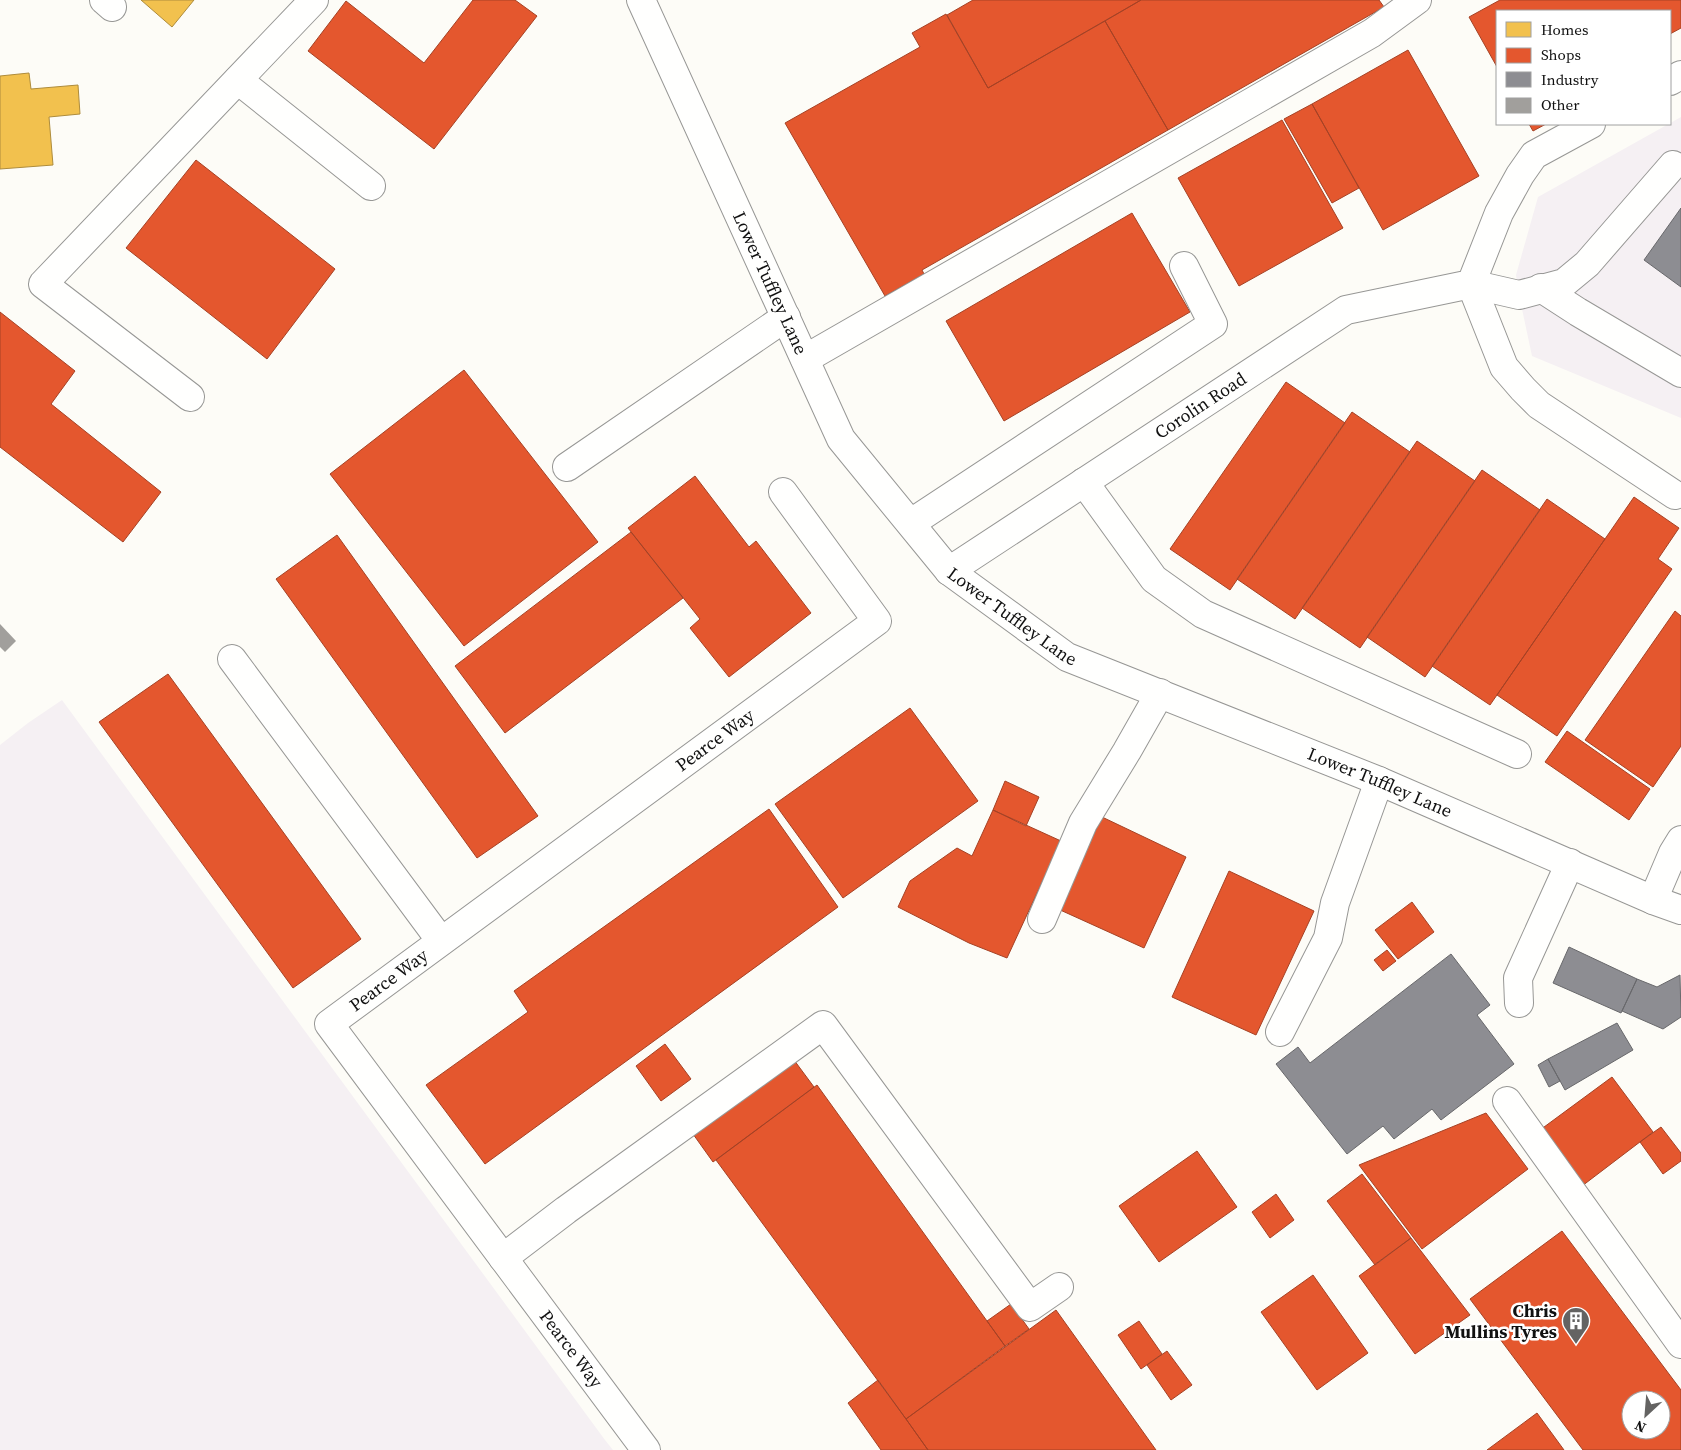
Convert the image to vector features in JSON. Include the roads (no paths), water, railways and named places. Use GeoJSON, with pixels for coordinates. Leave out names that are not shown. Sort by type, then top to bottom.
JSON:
{"type":"FeatureCollection","features":[{"type":"Feature","properties":{"kind":"street"},"geometry":{"type":"LineString","coordinates":[[190,397],[43,284],[314,0]]}},
{"type":"Feature","properties":{"kind":"street","name":"Lower Tuffley Lane"},"geometry":{"type":"LineString","coordinates":[[641,0],[841,439],[949,571],[1067,657],[1379,781],[1681,910]]}},
{"type":"Feature","properties":{"kind":"street"},"geometry":{"type":"LineString","coordinates":[[805,359],[1372,33],[1417,0]]}},
{"type":"Feature","properties":{"kind":"street"},"geometry":{"type":"LineString","coordinates":[[238,80],[372,186]]}},
{"type":"Feature","properties":{"kind":"street"},"geometry":{"type":"LineString","coordinates":[[1589,125],[1534,155],[1520,175],[1499,213],[1471,284],[1504,367],[1523,389],[1539,405],[1675,495]]}},
{"type":"Feature","properties":{"kind":"street"},"geometry":{"type":"LineString","coordinates":[[1471,284],[1519,295],[1564,283],[1587,264],[1673,165]]}},
{"type":"Feature","properties":{"kind":"street"},"geometry":{"type":"LineString","coordinates":[[911,523],[1213,324],[1184,266]]}},
{"type":"Feature","properties":{"kind":"street","name":"Corolin Road"},"geometry":{"type":"LineString","coordinates":[[949,571],[1346,310],[1471,284]]}},
{"type":"Feature","properties":{"kind":"street"},"geometry":{"type":"LineString","coordinates":[[1541,288],[1681,373]]}},
{"type":"Feature","properties":{"kind":"street"},"geometry":{"type":"LineString","coordinates":[[567,467],[786,317]]}},
{"type":"Feature","properties":{"kind":"street"},"geometry":{"type":"LineString","coordinates":[[1084,482],[1154,579],[1203,614],[1517,754]]}},
{"type":"Feature","properties":{"kind":"street","name":"Pearce Way"},"geometry":{"type":"LineString","coordinates":[[646,1450],[329,1024],[877,622],[783,492]]}},
{"type":"Feature","properties":{"kind":"street"},"geometry":{"type":"LineString","coordinates":[[232,659],[441,941]]}},
{"type":"Feature","properties":{"kind":"street"},"geometry":{"type":"LineString","coordinates":[[1042,919],[1083,822],[1160,693]]}},
{"type":"Feature","properties":{"kind":"street"},"geometry":{"type":"LineString","coordinates":[[1280,1032],[1328,938],[1335,903],[1379,781]]}},
{"type":"Feature","properties":{"kind":"street"},"geometry":{"type":"LineString","coordinates":[[1654,900],[1673,853],[1681,840]]}},
{"type":"Feature","properties":{"kind":"street"},"geometry":{"type":"LineString","coordinates":[[1519,1004],[1518,978],[1570,863]]}},
{"type":"Feature","properties":{"kind":"street"},"geometry":{"type":"LineString","coordinates":[[503,1258],[823,1025],[1030,1307],[1059,1287]]}},
{"type":"Feature","properties":{"kind":"street"},"geometry":{"type":"LineString","coordinates":[[1507,1101],[1681,1344]]}},
{"type":"Feature","properties":{"kind":"place","name":"Chris Mullins Tyres"},"geometry":{"type":"Point","coordinates":[1576,1345]}}]}
